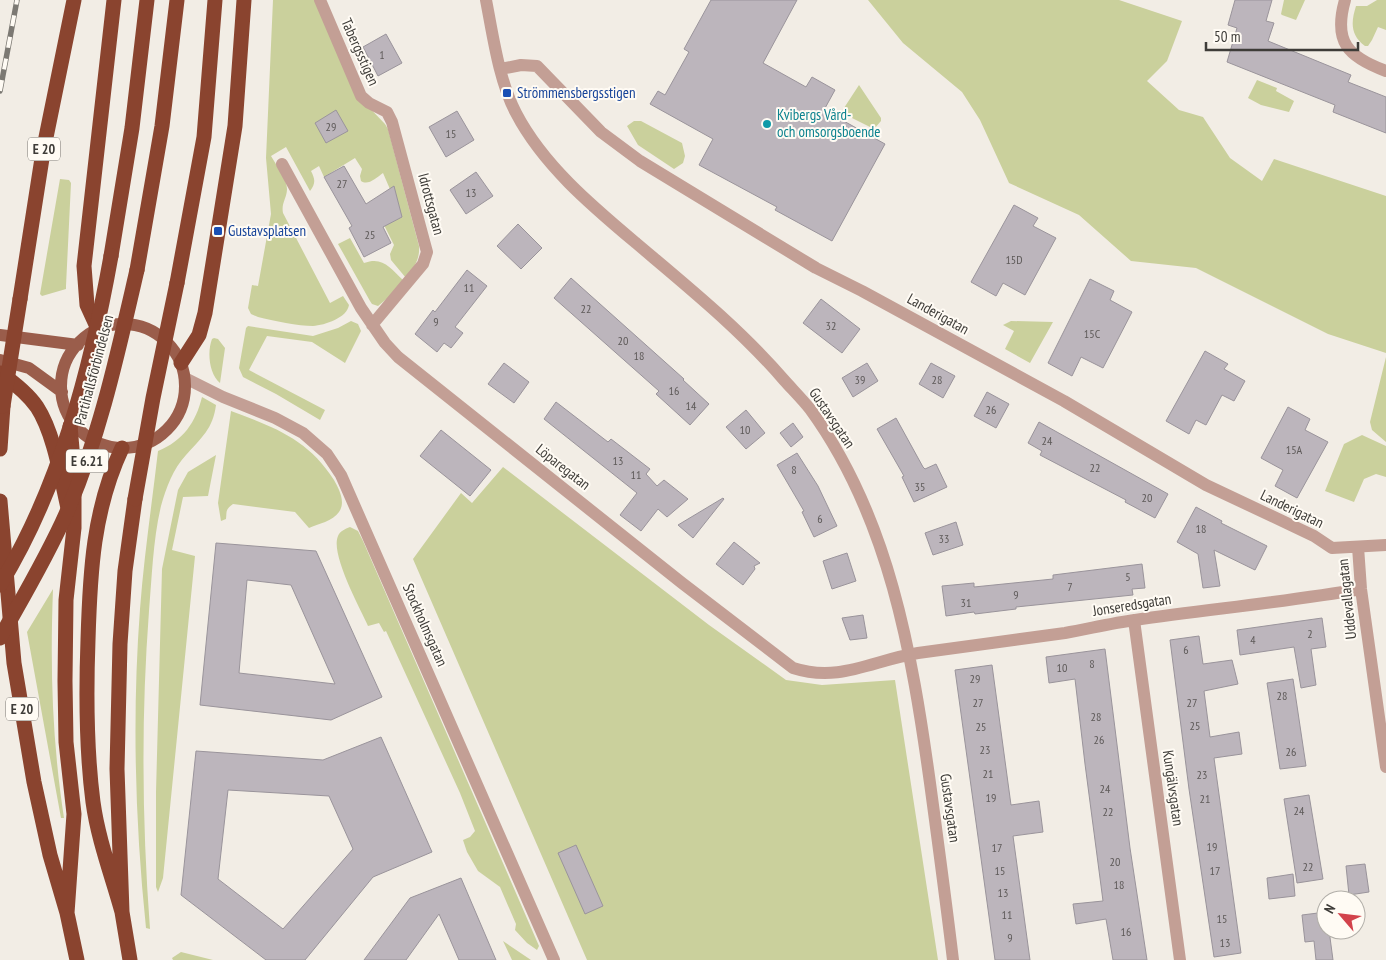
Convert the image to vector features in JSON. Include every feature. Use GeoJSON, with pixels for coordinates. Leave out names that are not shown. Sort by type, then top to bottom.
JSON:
{"type":"FeatureCollection","features":[{"type":"Feature","properties":{"kind":"highway","name":"E 20"},"geometry":{"type":"LineString","coordinates":[[0,449],[3,406],[43,152],[74,0]]}},
{"type":"Feature","properties":{"kind":"highway"},"geometry":{"type":"LineString","coordinates":[[98,329],[88,305],[84,266],[114,0]]}},
{"type":"Feature","properties":{"kind":"highway","name":"Partihallsförbindelsen"},"geometry":{"type":"LineString","coordinates":[[0,585],[17,558],[64,447],[90,354],[104,297],[132,128],[147,0]]}},
{"type":"Feature","properties":{"kind":"highway","name":"Partihallsförbindelsen"},"geometry":{"type":"LineString","coordinates":[[0,638],[37,572],[66,514],[90,452],[117,361],[138,270],[162,126],[177,0]]}},
{"type":"Feature","properties":{"kind":"highway"},"geometry":{"type":"LineString","coordinates":[[122,912],[117,769],[124,571],[153,398],[177,283],[204,137],[215,0]]}},
{"type":"Feature","properties":{"kind":"highway"},"geometry":{"type":"LineString","coordinates":[[181,363],[199,335],[205,313],[235,126],[244,0]]}},
{"type":"Feature","properties":{"kind":"highway"},"geometry":{"type":"LineString","coordinates":[[0,373],[37,407],[45,424],[74,528]]}},
{"type":"Feature","properties":{"kind":"highway"},"geometry":{"type":"LineString","coordinates":[[67,913],[74,814],[66,742],[66,600],[74,528],[74,472],[69,416]]}},
{"type":"Feature","properties":{"kind":"highway"},"geometry":{"type":"LineString","coordinates":[[122,448],[106,487],[95,539],[89,601],[86,720],[93,803],[122,912],[130,960]]}},
{"type":"Feature","properties":{"kind":"highway","name":"E 20"},"geometry":{"type":"LineString","coordinates":[[0,501],[14,663],[34,782],[50,855],[67,913],[77,960]]}},
{"type":"Feature","properties":{"kind":"main road"},"geometry":{"type":"LineString","coordinates":[[127,324],[145,328],[163,338],[174,349],[181,363],[185,378],[184,402],[173,424],[161,436],[145,444],[122,448],[111,447],[95,441],[83,433],[69,416],[62,392],[65,366],[70,354],[78,344],[98,329],[127,324]]}},
{"type":"Feature","properties":{"kind":"main road"},"geometry":{"type":"LineString","coordinates":[[0,335],[78,344]]}},
{"type":"Feature","properties":{"kind":"main road"},"geometry":{"type":"LineString","coordinates":[[0,360],[29,368],[62,392]]}},
{"type":"Feature","properties":{"kind":"street","name":"Tabergsstigen"},"geometry":{"type":"LineString","coordinates":[[320,0],[362,96],[369,103],[380,109]]}},
{"type":"Feature","properties":{"kind":"street","name":"Gustavsgatan"},"geometry":{"type":"LineString","coordinates":[[486,0],[507,94],[527,133],[544,155],[587,200],[703,300],[753,346],[809,409],[848,470],[864,504],[880,547],[902,622],[923,734],[953,960]]}},
{"type":"Feature","properties":{"kind":"street"},"geometry":{"type":"LineString","coordinates":[[1345,0],[1342,10],[1341,30],[1345,45],[1354,56],[1386,71]]}},
{"type":"Feature","properties":{"kind":"street","name":"Landerigatan"},"geometry":{"type":"LineString","coordinates":[[501,69],[520,65],[537,66],[601,132],[640,161],[816,268],[1064,401],[1206,485],[1314,536],[1332,548],[1386,545]]}},
{"type":"Feature","properties":{"kind":"street","name":"Idrottsgatan"},"geometry":{"type":"LineString","coordinates":[[372,325],[423,264],[427,252],[392,122],[387,112],[380,109]]}},
{"type":"Feature","properties":{"kind":"street","name":"Löparegatan"},"geometry":{"type":"LineString","coordinates":[[282,164],[346,283],[372,325],[398,357],[682,583],[793,668],[809,673],[827,674],[853,670],[908,655]]}},
{"type":"Feature","properties":{"kind":"street","name":"Stockholmsgatan"},"geometry":{"type":"LineString","coordinates":[[185,378],[223,397],[275,418],[303,433],[327,454],[341,475],[554,960]]}},
{"type":"Feature","properties":{"kind":"street","name":"Uddevallagatan"},"geometry":{"type":"LineString","coordinates":[[1358,547],[1360,589],[1386,767]]}},
{"type":"Feature","properties":{"kind":"street","name":"Jonseredsgatan"},"geometry":{"type":"LineString","coordinates":[[908,655],[1134,620],[1290,601],[1360,589]]}},
{"type":"Feature","properties":{"kind":"street","name":"Kungälvsgatan"},"geometry":{"type":"LineString","coordinates":[[1134,620],[1180,960]]}},
{"type":"Feature","properties":{"kind":"green space"},"geometry":{"type":"Polygon","coordinates":[[[273,0],[315,0],[361,99],[388,129],[419,246],[414,267],[406,278],[391,260],[390,254],[394,245],[384,225],[402,217],[383,173],[369,182],[361,181],[362,169],[355,158],[324,177],[319,166],[311,171],[314,181],[310,191],[286,147],[271,156],[287,185],[283,213],[330,303],[343,296],[349,305],[340,317],[313,326],[258,317],[251,314],[248,308],[252,285],[258,286],[271,214],[266,158],[273,0]]]}},
{"type":"Feature","properties":{"kind":"green space"},"geometry":{"type":"Polygon","coordinates":[[[868,0],[1119,0],[1182,21],[1167,61],[1147,81],[1179,110],[1203,117],[1230,158],[1262,181],[1274,159],[1386,196],[1386,353],[1328,334],[1196,268],[1131,261],[1079,215],[1009,183],[980,120],[962,92],[903,43],[868,0]]]}},
{"type":"Feature","properties":{"kind":"green space"},"geometry":{"type":"Polygon","coordinates":[[[1284,0],[1305,0],[1296,20],[1281,14],[1284,0]]]}},
{"type":"Feature","properties":{"kind":"green space"},"geometry":{"type":"Polygon","coordinates":[[[1377,0],[1386,0],[1386,30],[1378,27],[1368,46],[1365,46],[1354,33],[1354,12],[1356,6],[1367,6],[1377,0]]]}},
{"type":"Feature","properties":{"kind":"green space"},"geometry":{"type":"Polygon","coordinates":[[[1257,80],[1277,88],[1276,91],[1294,101],[1289,112],[1261,105],[1248,98],[1257,80]]]}},
{"type":"Feature","properties":{"kind":"green space"},"geometry":{"type":"Polygon","coordinates":[[[859,85],[881,118],[881,121],[874,129],[844,114],[842,111],[859,85]]]}},
{"type":"Feature","properties":{"kind":"green space"},"geometry":{"type":"Polygon","coordinates":[[[634,121],[641,121],[682,143],[685,156],[683,163],[674,169],[638,145],[627,126],[634,121]]]}},
{"type":"Feature","properties":{"kind":"green space"},"geometry":{"type":"Polygon","coordinates":[[[60,179],[69,180],[71,183],[66,289],[42,296],[40,294],[60,179]]]}},
{"type":"Feature","properties":{"kind":"green space"},"geometry":{"type":"Polygon","coordinates":[[[350,238],[364,263],[376,261],[386,264],[403,280],[389,297],[378,306],[370,301],[338,244],[350,238]]]}},
{"type":"Feature","properties":{"kind":"green space"},"geometry":{"type":"Polygon","coordinates":[[[351,321],[358,324],[361,331],[345,363],[312,342],[267,336],[249,370],[325,410],[320,420],[243,377],[239,368],[246,328],[248,326],[313,336],[338,328],[351,321]]]}},
{"type":"Feature","properties":{"kind":"green space"},"geometry":{"type":"Polygon","coordinates":[[[1011,321],[1053,322],[1030,363],[1005,349],[1014,331],[1003,325],[1011,321]]]}},
{"type":"Feature","properties":{"kind":"green space"},"geometry":{"type":"Polygon","coordinates":[[[214,338],[218,339],[225,348],[220,383],[213,374],[209,356],[210,344],[214,338]]]}},
{"type":"Feature","properties":{"kind":"green space"},"geometry":{"type":"Polygon","coordinates":[[[1386,357],[1386,442],[1372,430],[1370,422],[1386,357]]]}},
{"type":"Feature","properties":{"kind":"green space"},"geometry":{"type":"Polygon","coordinates":[[[202,397],[216,405],[212,421],[206,433],[181,460],[168,486],[158,519],[153,558],[146,651],[144,730],[145,850],[150,929],[146,928],[139,848],[135,729],[142,589],[158,451],[175,442],[187,430],[196,415],[202,397]]]}},
{"type":"Feature","properties":{"kind":"green space"},"geometry":{"type":"Polygon","coordinates":[[[231,411],[276,429],[301,444],[313,454],[324,466],[340,491],[342,504],[339,512],[329,520],[309,528],[295,512],[233,504],[228,509],[226,519],[221,521],[218,503],[231,411]]]}},
{"type":"Feature","properties":{"kind":"green space"},"geometry":{"type":"Polygon","coordinates":[[[1362,435],[1386,446],[1386,477],[1376,474],[1364,479],[1354,502],[1325,491],[1344,444],[1362,435]]]}},
{"type":"Feature","properties":{"kind":"green space"},"geometry":{"type":"Polygon","coordinates":[[[216,455],[208,496],[183,497],[172,550],[195,556],[163,878],[158,892],[156,887],[156,792],[162,569],[178,490],[188,472],[216,455]]]}},
{"type":"Feature","properties":{"kind":"green space"},"geometry":{"type":"Polygon","coordinates":[[[503,467],[709,625],[786,680],[822,685],[895,680],[938,960],[587,960],[413,559],[461,493],[472,503],[503,467]]]}},
{"type":"Feature","properties":{"kind":"green space"},"geometry":{"type":"Polygon","coordinates":[[[350,527],[358,531],[363,541],[539,946],[537,950],[527,943],[515,930],[516,924],[500,887],[478,871],[467,852],[463,840],[470,837],[475,831],[460,793],[386,631],[384,632],[379,623],[368,626],[342,568],[338,555],[338,536],[350,527]]]}},
{"type":"Feature","properties":{"kind":"green space"},"geometry":{"type":"Polygon","coordinates":[[[53,589],[54,732],[64,818],[61,818],[27,632],[53,589]]]}},
{"type":"Feature","properties":{"kind":"green space"},"geometry":{"type":"Polygon","coordinates":[[[503,941],[531,960],[512,960],[503,941]]]}},
{"type":"Feature","properties":{"kind":"green space"},"geometry":{"type":"Polygon","coordinates":[[[181,952],[213,960],[173,960],[172,958],[181,952]]]}},
{"type":"Feature","properties":{"kind":"building","name":"Kvibergs Vård- och omsorgsboende"},"geometry":{"type":"Polygon","coordinates":[[[711,0],[797,0],[763,63],[806,87],[812,77],[835,90],[824,110],[885,144],[832,241],[775,210],[777,207],[699,165],[713,139],[650,104],[658,91],[665,95],[689,52],[684,49],[711,0]]]}},
{"type":"Feature","properties":{"kind":"building"},"geometry":{"type":"Polygon","coordinates":[[[1235,0],[1272,0],[1266,21],[1274,23],[1268,41],[1351,75],[1348,82],[1386,97],[1386,133],[1333,112],[1335,105],[1227,62],[1237,28],[1228,25],[1235,0]]]}},
{"type":"Feature","properties":{"kind":"building"},"geometry":{"type":"Polygon","coordinates":[[[386,34],[402,63],[378,76],[363,47],[386,34]]]}},
{"type":"Feature","properties":{"kind":"building"},"geometry":{"type":"Polygon","coordinates":[[[336,110],[348,131],[326,143],[315,123],[336,110]]]}},
{"type":"Feature","properties":{"kind":"building"},"geometry":{"type":"Polygon","coordinates":[[[457,111],[474,140],[446,157],[429,127],[457,111]]]}},
{"type":"Feature","properties":{"kind":"building"},"geometry":{"type":"Polygon","coordinates":[[[344,166],[366,204],[394,186],[402,217],[383,227],[391,243],[364,257],[349,228],[352,226],[324,177],[344,166]]]}},
{"type":"Feature","properties":{"kind":"building"},"geometry":{"type":"Polygon","coordinates":[[[476,172],[493,196],[466,214],[450,190],[476,172]]]}},
{"type":"Feature","properties":{"kind":"building"},"geometry":{"type":"Polygon","coordinates":[[[1014,205],[1038,218],[1033,226],[1056,238],[1025,295],[1003,283],[996,296],[971,282],[1014,205]]]}},
{"type":"Feature","properties":{"kind":"building"},"geometry":{"type":"Polygon","coordinates":[[[518,224],[542,248],[521,269],[497,246],[518,224]]]}},
{"type":"Feature","properties":{"kind":"building"},"geometry":{"type":"Polygon","coordinates":[[[467,270],[487,286],[455,327],[463,333],[451,348],[444,343],[437,352],[415,334],[433,310],[435,312],[467,270]]]}},
{"type":"Feature","properties":{"kind":"building"},"geometry":{"type":"Polygon","coordinates":[[[571,278],[684,379],[709,404],[690,425],[656,394],[659,391],[554,298],[571,278]]]}},
{"type":"Feature","properties":{"kind":"building"},"geometry":{"type":"Polygon","coordinates":[[[1090,279],[1114,291],[1110,300],[1132,312],[1103,368],[1081,357],[1072,376],[1048,363],[1090,279]]]}},
{"type":"Feature","properties":{"kind":"building"},"geometry":{"type":"Polygon","coordinates":[[[821,299],[860,329],[842,353],[803,323],[821,299]]]}},
{"type":"Feature","properties":{"kind":"building"},"geometry":{"type":"Polygon","coordinates":[[[1205,351],[1228,364],[1224,369],[1245,381],[1234,401],[1222,395],[1206,425],[1196,420],[1189,434],[1166,421],[1205,351]]]}},
{"type":"Feature","properties":{"kind":"building"},"geometry":{"type":"Polygon","coordinates":[[[504,363],[529,382],[514,403],[488,384],[504,363]]]}},
{"type":"Feature","properties":{"kind":"building"},"geometry":{"type":"Polygon","coordinates":[[[867,363],[878,381],[853,397],[842,378],[867,363]]]}},
{"type":"Feature","properties":{"kind":"building"},"geometry":{"type":"Polygon","coordinates":[[[931,363],[955,376],[943,398],[919,384],[931,363]]]}},
{"type":"Feature","properties":{"kind":"building"},"geometry":{"type":"Polygon","coordinates":[[[987,392],[1009,404],[996,428],[974,416],[987,392]]]}},
{"type":"Feature","properties":{"kind":"building"},"geometry":{"type":"Polygon","coordinates":[[[556,402],[608,442],[611,439],[650,469],[646,474],[657,486],[664,480],[688,499],[667,517],[658,509],[641,531],[620,515],[637,493],[544,419],[556,402]]]}},
{"type":"Feature","properties":{"kind":"building"},"geometry":{"type":"Polygon","coordinates":[[[1288,407],[1310,419],[1305,430],[1328,442],[1297,498],[1275,486],[1283,470],[1261,458],[1288,407]]]}},
{"type":"Feature","properties":{"kind":"building"},"geometry":{"type":"Polygon","coordinates":[[[746,410],[765,433],[746,449],[726,427],[746,410]]]}},
{"type":"Feature","properties":{"kind":"building"},"geometry":{"type":"Polygon","coordinates":[[[896,418],[923,467],[925,469],[936,464],[947,487],[914,502],[902,477],[904,476],[877,429],[896,418]]]}},
{"type":"Feature","properties":{"kind":"building"},"geometry":{"type":"Polygon","coordinates":[[[1039,422],[1168,494],[1155,518],[1125,502],[1126,500],[1040,455],[1042,451],[1028,443],[1039,422]]]}},
{"type":"Feature","properties":{"kind":"building"},"geometry":{"type":"Polygon","coordinates":[[[793,423],[803,437],[791,447],[780,433],[793,423]]]}},
{"type":"Feature","properties":{"kind":"building"},"geometry":{"type":"Polygon","coordinates":[[[441,430],[491,470],[470,496],[420,456],[441,430]]]}},
{"type":"Feature","properties":{"kind":"building"},"geometry":{"type":"Polygon","coordinates":[[[797,453],[818,486],[837,526],[814,537],[802,512],[804,511],[777,465],[797,453]]]}},
{"type":"Feature","properties":{"kind":"building"},"geometry":{"type":"Polygon","coordinates":[[[723,498],[693,538],[678,525],[723,498]]]}},
{"type":"Feature","properties":{"kind":"building"},"geometry":{"type":"Polygon","coordinates":[[[1196,507],[1222,521],[1221,523],[1267,546],[1255,570],[1214,550],[1220,586],[1203,588],[1198,554],[1177,542],[1196,507]]]}},
{"type":"Feature","properties":{"kind":"building"},"geometry":{"type":"Polygon","coordinates":[[[956,522],[963,545],[933,555],[925,533],[956,522]]]}},
{"type":"Feature","properties":{"kind":"building"},"geometry":{"type":"Polygon","coordinates":[[[734,542],[760,563],[754,566],[755,569],[743,585],[716,564],[734,542]]]}},
{"type":"Feature","properties":{"kind":"building"},"geometry":{"type":"Polygon","coordinates":[[[216,543],[316,551],[382,697],[331,720],[200,705],[216,543]],[[247,580],[239,673],[335,684],[291,585],[247,580]]]}},
{"type":"Feature","properties":{"kind":"building"},"geometry":{"type":"Polygon","coordinates":[[[847,553],[856,581],[832,589],[823,561],[847,553]]]}},
{"type":"Feature","properties":{"kind":"building"},"geometry":{"type":"Polygon","coordinates":[[[1142,564],[1145,588],[1132,589],[1133,595],[946,616],[942,586],[974,583],[974,587],[1053,579],[1053,575],[1142,564]]]}},
{"type":"Feature","properties":{"kind":"building"},"geometry":{"type":"Polygon","coordinates":[[[863,615],[867,638],[850,640],[842,618],[863,615]]]}},
{"type":"Feature","properties":{"kind":"building"},"geometry":{"type":"Polygon","coordinates":[[[1322,618],[1326,647],[1311,649],[1316,685],[1301,688],[1294,647],[1240,655],[1237,630],[1322,618]]]}},
{"type":"Feature","properties":{"kind":"building"},"geometry":{"type":"Polygon","coordinates":[[[1199,636],[1203,664],[1232,660],[1238,684],[1204,691],[1210,737],[1239,732],[1242,754],[1214,758],[1241,953],[1214,957],[1189,789],[1170,640],[1199,636]]]}},
{"type":"Feature","properties":{"kind":"building"},"geometry":{"type":"Polygon","coordinates":[[[1105,649],[1130,848],[1147,960],[1113,960],[1106,919],[1076,924],[1073,904],[1103,901],[1075,679],[1049,683],[1046,657],[1105,649]]]}},
{"type":"Feature","properties":{"kind":"building"},"geometry":{"type":"Polygon","coordinates":[[[992,665],[1011,805],[1039,801],[1043,832],[1013,836],[1030,960],[995,960],[955,670],[992,665]]]}},
{"type":"Feature","properties":{"kind":"building"},"geometry":{"type":"Polygon","coordinates":[[[1293,679],[1306,766],[1280,769],[1267,683],[1293,679]]]}},
{"type":"Feature","properties":{"kind":"building"},"geometry":{"type":"Polygon","coordinates":[[[381,737],[432,852],[373,877],[305,960],[266,960],[181,895],[196,751],[323,760],[381,737]],[[228,790],[218,879],[283,929],[353,849],[329,796],[228,790]]]}},
{"type":"Feature","properties":{"kind":"building"},"geometry":{"type":"Polygon","coordinates":[[[1309,795],[1323,879],[1297,883],[1284,799],[1309,795]]]}},
{"type":"Feature","properties":{"kind":"building"},"geometry":{"type":"Polygon","coordinates":[[[576,845],[603,906],[585,914],[558,853],[576,845]]]}},
{"type":"Feature","properties":{"kind":"building"},"geometry":{"type":"Polygon","coordinates":[[[1365,864],[1369,892],[1366,892],[1366,890],[1348,890],[1346,866],[1365,864]]]}},
{"type":"Feature","properties":{"kind":"building"},"geometry":{"type":"Polygon","coordinates":[[[1293,874],[1295,896],[1269,899],[1267,878],[1293,874]]]}},
{"type":"Feature","properties":{"kind":"building"},"geometry":{"type":"Polygon","coordinates":[[[461,878],[496,960],[459,960],[439,914],[406,960],[364,960],[410,898],[461,878]]]}},
{"type":"Feature","properties":{"kind":"building"},"geometry":{"type":"Polygon","coordinates":[[[1316,913],[1316,940],[1330,940],[1333,960],[1316,960],[1314,941],[1305,942],[1302,915],[1316,913]]]}},
{"type":"Feature","properties":{"kind":"railway"},"geometry":{"type":"LineString","coordinates":[[0,91],[17,0]]}},
{"type":"Feature","properties":{"kind":"place","name":"Strömmensbergsstigen"},"geometry":{"type":"Point","coordinates":[507,93]}},
{"type":"Feature","properties":{"kind":"place","name":"Kvibergs Vård- och omsorgsboende"},"geometry":{"type":"Point","coordinates":[767,124]}},
{"type":"Feature","properties":{"kind":"place","name":"Gustavsplatsen"},"geometry":{"type":"Point","coordinates":[218,231]}}]}
